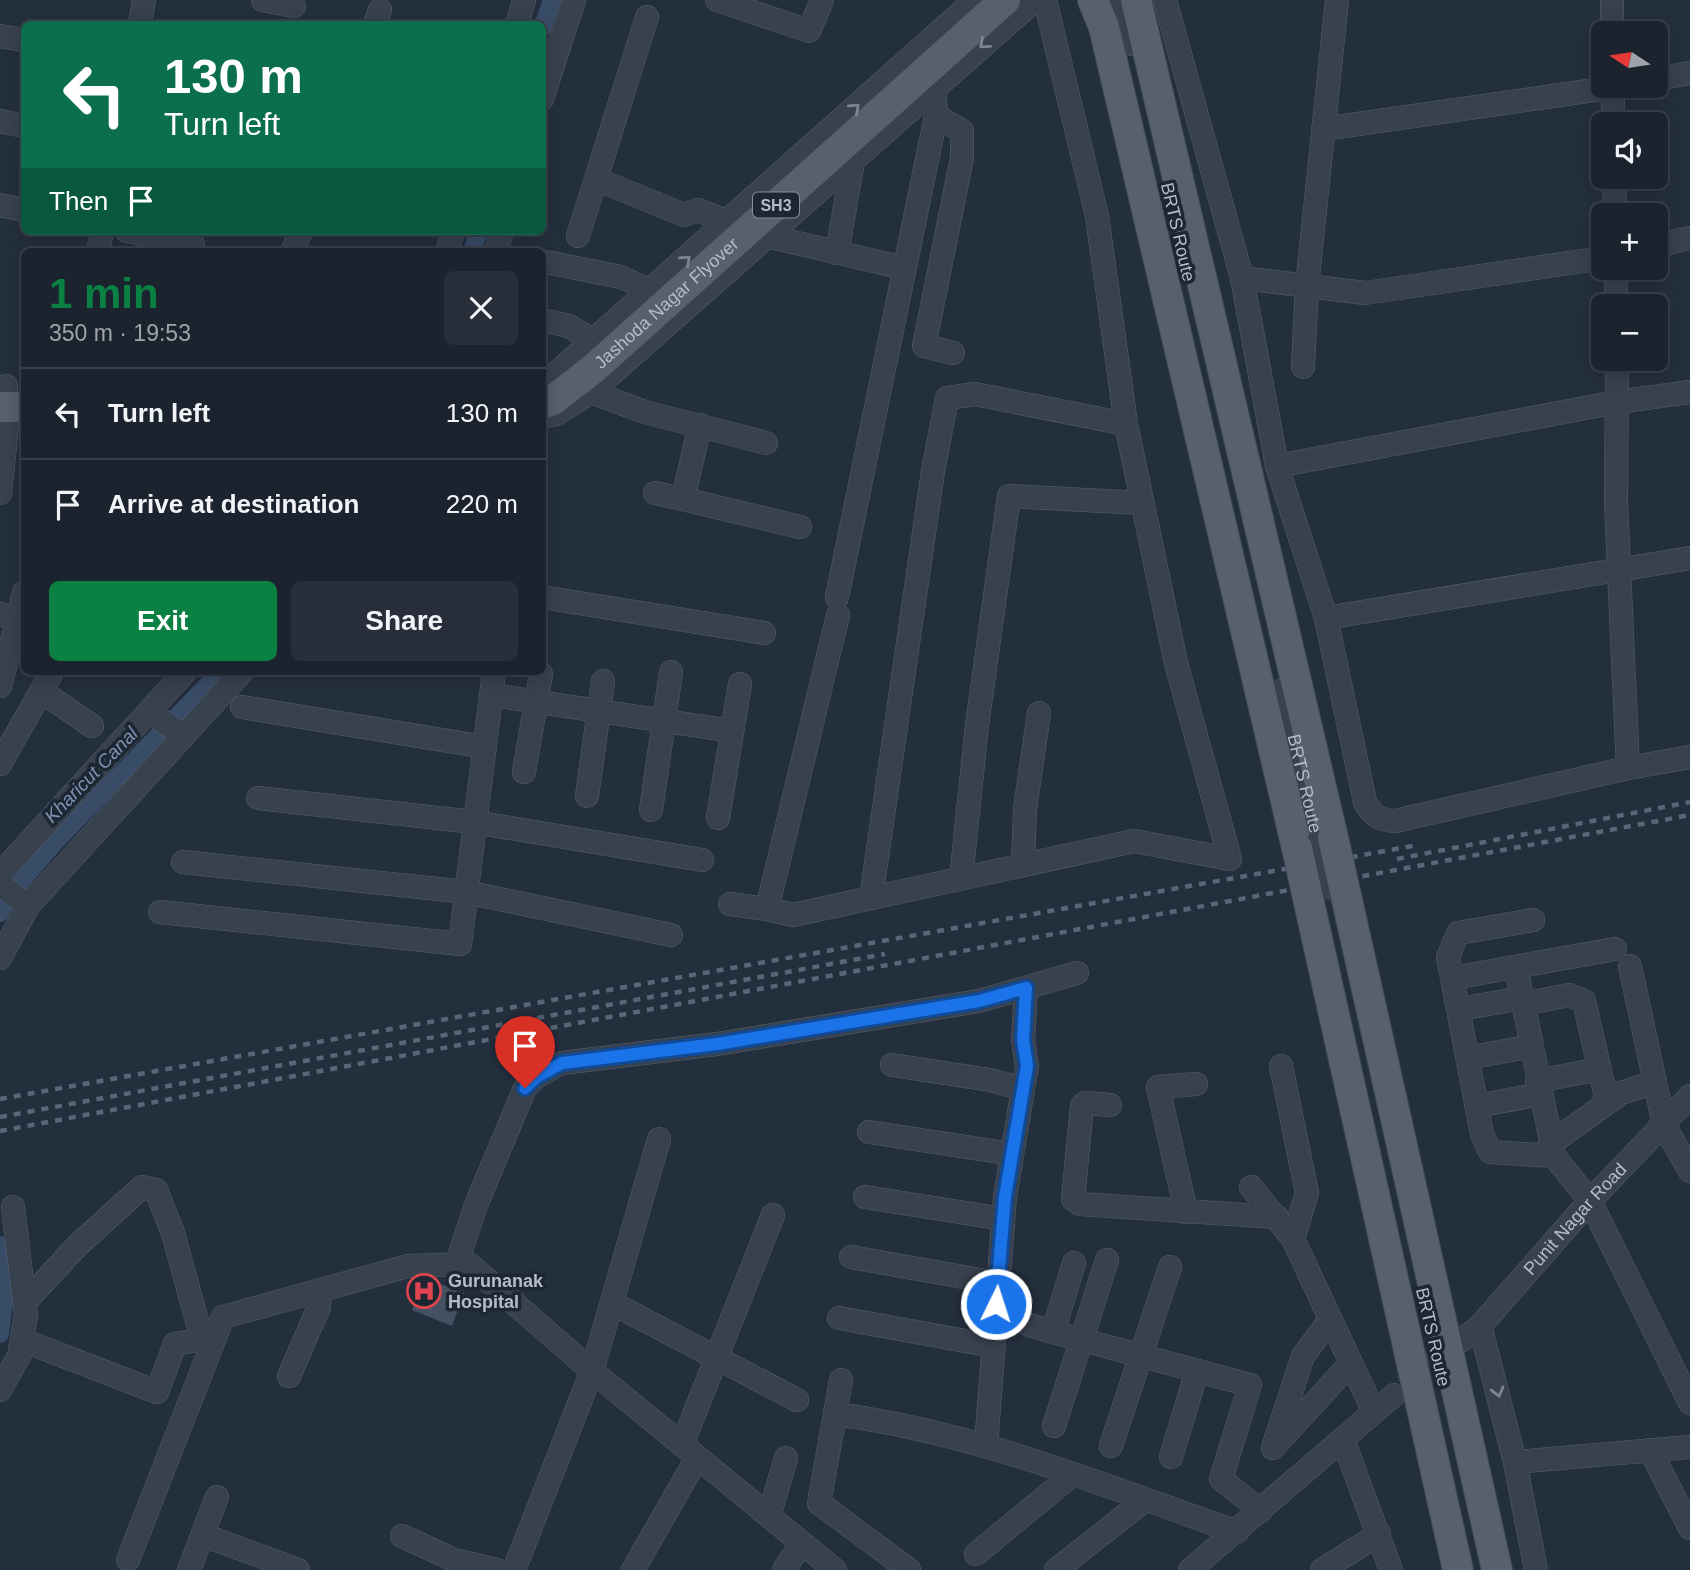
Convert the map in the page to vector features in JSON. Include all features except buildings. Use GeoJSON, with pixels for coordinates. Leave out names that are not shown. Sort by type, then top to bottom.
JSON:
{"type":"FeatureCollection","features":[{"type":"Feature","properties":{"kind":"main road","name":"Jashoda Nagar Flyover"},"geometry":{"type":"LineString","coordinates":[[546,403],[593,369],[1004,0]]}},
{"type":"Feature","properties":{"kind":"main road"},"geometry":{"type":"LineString","coordinates":[[1093,0],[1104,27],[1314,843]]}},
{"type":"Feature","properties":{"kind":"main road"},"geometry":{"type":"LineString","coordinates":[[1136,0],[1314,843],[1497,1570]]}},
{"type":"Feature","properties":{"kind":"main road"},"geometry":{"type":"LineString","coordinates":[[1330,912],[1458,1570]]}},
{"type":"Feature","properties":{"kind":"street"},"geometry":{"type":"LineString","coordinates":[[140,21],[144,0]]}},
{"type":"Feature","properties":{"kind":"street"},"geometry":{"type":"LineString","coordinates":[[263,0],[294,6]]}},
{"type":"Feature","properties":{"kind":"street"},"geometry":{"type":"LineString","coordinates":[[518,21],[524,0]]}},
{"type":"Feature","properties":{"kind":"street"},"geometry":{"type":"LineString","coordinates":[[546,87],[574,0]]}},
{"type":"Feature","properties":{"kind":"street"},"geometry":{"type":"LineString","coordinates":[[717,0],[809,31],[821,0]]}},
{"type":"Feature","properties":{"kind":"street","name":"SH3"},"geometry":{"type":"LineString","coordinates":[[546,383],[975,0]]}},
{"type":"Feature","properties":{"kind":"street"},"geometry":{"type":"LineString","coordinates":[[767,909],[837,606],[936,117],[934,89],[1035,0]]}},
{"type":"Feature","properties":{"kind":"street"},"geometry":{"type":"LineString","coordinates":[[730,904],[793,915],[1134,841],[1230,859],[1176,663],[1126,424],[1097,216],[1045,0]]}},
{"type":"Feature","properties":{"kind":"street","name":"BRTS Route"},"geometry":{"type":"LineString","coordinates":[[1108,0],[1115,18],[1314,843]]}},
{"type":"Feature","properties":{"kind":"street","name":"BRTS Route"},"geometry":{"type":"LineString","coordinates":[[1118,0],[1168,187],[1314,843]]}},
{"type":"Feature","properties":{"kind":"street"},"geometry":{"type":"LineString","coordinates":[[1165,0],[1242,278],[1277,466],[1326,618],[1365,802],[1378,818],[1395,821],[1629,768],[1690,757]]}},
{"type":"Feature","properties":{"kind":"street"},"geometry":{"type":"LineString","coordinates":[[1303,367],[1307,286],[1337,0]]}},
{"type":"Feature","properties":{"kind":"street"},"geometry":{"type":"LineString","coordinates":[[1612,0],[1612,21]]}},
{"type":"Feature","properties":{"kind":"street"},"geometry":{"type":"LineString","coordinates":[[578,236],[646,17]]}},
{"type":"Feature","properties":{"kind":"street"},"geometry":{"type":"LineString","coordinates":[[0,36],[21,40]]}},
{"type":"Feature","properties":{"kind":"street"},"geometry":{"type":"LineString","coordinates":[[1668,77],[1690,73]]}},
{"type":"Feature","properties":{"kind":"street","name":"SH3"},"geometry":{"type":"LineString","coordinates":[[546,416],[556,414],[591,392],[934,89]]}},
{"type":"Feature","properties":{"kind":"street"},"geometry":{"type":"LineString","coordinates":[[1323,129],[1591,90]]}},
{"type":"Feature","properties":{"kind":"street"},"geometry":{"type":"LineString","coordinates":[[936,117],[962,131],[962,158],[924,346],[953,353]]}},
{"type":"Feature","properties":{"kind":"street"},"geometry":{"type":"LineString","coordinates":[[0,121],[21,125]]}},
{"type":"Feature","properties":{"kind":"street"},"geometry":{"type":"LineString","coordinates":[[837,253],[853,160]]}},
{"type":"Feature","properties":{"kind":"street"},"geometry":{"type":"LineString","coordinates":[[596,179],[684,215],[698,210],[728,222]]}},
{"type":"Feature","properties":{"kind":"street"},"geometry":{"type":"LineString","coordinates":[[0,205],[21,209]]}},
{"type":"Feature","properties":{"kind":"street"},"geometry":{"type":"LineString","coordinates":[[147,235],[193,244]]}},
{"type":"Feature","properties":{"kind":"street"},"geometry":{"type":"LineString","coordinates":[[767,236],[904,268]]}},
{"type":"Feature","properties":{"kind":"street"},"geometry":{"type":"LineString","coordinates":[[1668,243],[1690,238]]}},
{"type":"Feature","properties":{"kind":"street"},"geometry":{"type":"LineString","coordinates":[[1242,278],[1365,293],[1591,260]]}},
{"type":"Feature","properties":{"kind":"street"},"geometry":{"type":"LineString","coordinates":[[546,262],[621,277],[651,290]]}},
{"type":"Feature","properties":{"kind":"street"},"geometry":{"type":"LineString","coordinates":[[546,321],[569,326],[594,341]]}},
{"type":"Feature","properties":{"kind":"street"},"geometry":{"type":"LineString","coordinates":[[1617,371],[1616,503],[1629,768]]}},
{"type":"Feature","properties":{"kind":"street"},"geometry":{"type":"LineString","coordinates":[[1277,466],[1690,391]]}},
{"type":"Feature","properties":{"kind":"street"},"geometry":{"type":"LineString","coordinates":[[591,392],[645,412],[766,443]]}},
{"type":"Feature","properties":{"kind":"street"},"geometry":{"type":"LineString","coordinates":[[871,898],[933,471],[947,398],[975,394],[1126,424]]}},
{"type":"Feature","properties":{"kind":"street"},"geometry":{"type":"LineString","coordinates":[[9,483],[10,397]]}},
{"type":"Feature","properties":{"kind":"street"},"geometry":{"type":"LineString","coordinates":[[683,499],[700,425]]}},
{"type":"Feature","properties":{"kind":"street"},"geometry":{"type":"LineString","coordinates":[[655,493],[800,527]]}},
{"type":"Feature","properties":{"kind":"street"},"geometry":{"type":"LineString","coordinates":[[961,879],[977,725],[1009,496],[1142,503]]}},
{"type":"Feature","properties":{"kind":"street"},"geometry":{"type":"LineString","coordinates":[[1326,618],[1690,558]]}},
{"type":"Feature","properties":{"kind":"street"},"geometry":{"type":"LineString","coordinates":[[0,686],[9,616],[21,597]]}},
{"type":"Feature","properties":{"kind":"street"},"geometry":{"type":"LineString","coordinates":[[546,598],[764,633]]}},
{"type":"Feature","properties":{"kind":"street"},"geometry":{"type":"LineString","coordinates":[[651,810],[671,672]]}},
{"type":"Feature","properties":{"kind":"street"},"geometry":{"type":"LineString","coordinates":[[0,874],[182,675]]}},
{"type":"Feature","properties":{"kind":"street"},"geometry":{"type":"LineString","coordinates":[[0,958],[26,904],[239,675]]}},
{"type":"Feature","properties":{"kind":"street"},"geometry":{"type":"LineString","coordinates":[[524,772],[541,675]]}},
{"type":"Feature","properties":{"kind":"street"},"geometry":{"type":"LineString","coordinates":[[160,912],[460,944],[485,747],[489,679],[536,701],[732,732]]}},
{"type":"Feature","properties":{"kind":"street"},"geometry":{"type":"LineString","coordinates":[[587,796],[603,681]]}},
{"type":"Feature","properties":{"kind":"street"},"geometry":{"type":"LineString","coordinates":[[0,764],[47,682],[92,726]]}},
{"type":"Feature","properties":{"kind":"street"},"geometry":{"type":"LineString","coordinates":[[718,818],[740,684]]}},
{"type":"Feature","properties":{"kind":"street"},"geometry":{"type":"LineString","coordinates":[[242,707],[485,747]]}},
{"type":"Feature","properties":{"kind":"street"},"geometry":{"type":"LineString","coordinates":[[149,711],[184,736]]}},
{"type":"Feature","properties":{"kind":"street"},"geometry":{"type":"LineString","coordinates":[[1023,865],[1026,809],[1039,713]]}},
{"type":"Feature","properties":{"kind":"street"},"geometry":{"type":"LineString","coordinates":[[258,798],[474,822],[702,860]]}},
{"type":"Feature","properties":{"kind":"street"},"geometry":{"type":"LineString","coordinates":[[183,862],[466,892],[671,935]]}},
{"type":"Feature","properties":{"kind":"street"},"geometry":{"type":"LineString","coordinates":[[0,884],[26,904]]}},
{"type":"Feature","properties":{"kind":"street","name":"BRTS Route"},"geometry":{"type":"LineString","coordinates":[[1330,912],[1471,1570]]}},
{"type":"Feature","properties":{"kind":"street","name":"BRTS Route"},"geometry":{"type":"LineString","coordinates":[[1330,912],[1486,1570]]}},
{"type":"Feature","properties":{"kind":"street"},"geometry":{"type":"LineString","coordinates":[[1533,920],[1458,933],[1448,957],[1482,1134],[1490,1152],[1552,1150],[1607,1102],[1621,1093],[1655,1082]]}},
{"type":"Feature","properties":{"kind":"street"},"geometry":{"type":"LineString","coordinates":[[1453,978],[1615,949]]}},
{"type":"Feature","properties":{"kind":"street"},"geometry":{"type":"LineString","coordinates":[[1630,966],[1664,1125],[1690,1171]]}},
{"type":"Feature","properties":{"kind":"street"},"geometry":{"type":"LineString","coordinates":[[1516,967],[1552,1150],[1590,1201],[1690,1403]]}},
{"type":"Feature","properties":{"kind":"street"},"geometry":{"type":"LineString","coordinates":[[456,1265],[475,1205],[525,1088],[536,1077],[562,1063],[717,1044],[979,1001],[1077,973]]}},
{"type":"Feature","properties":{"kind":"street"},"geometry":{"type":"LineString","coordinates":[[986,1445],[1003,1219],[1027,1066],[1023,1040],[1026,988]]}},
{"type":"Feature","properties":{"kind":"street"},"geometry":{"type":"LineString","coordinates":[[1460,1009],[1569,995],[1584,1000],[1607,1102]]}},
{"type":"Feature","properties":{"kind":"street"},"geometry":{"type":"LineString","coordinates":[[1468,1058],[1531,1046]]}},
{"type":"Feature","properties":{"kind":"street"},"geometry":{"type":"LineString","coordinates":[[892,1065],[990,1080],[1023,1089]]}},
{"type":"Feature","properties":{"kind":"street"},"geometry":{"type":"LineString","coordinates":[[1281,1066],[1307,1193],[1293,1239]]}},
{"type":"Feature","properties":{"kind":"street"},"geometry":{"type":"LineString","coordinates":[[1477,1106],[1600,1069]]}},
{"type":"Feature","properties":{"kind":"street"},"geometry":{"type":"LineString","coordinates":[[1186,1212],[1158,1087],[1196,1084]]}},
{"type":"Feature","properties":{"kind":"street","name":"Punit Nagar Road"},"geometry":{"type":"LineString","coordinates":[[1462,1340],[1480,1326],[1590,1201],[1690,1096]]}},
{"type":"Feature","properties":{"kind":"street"},"geometry":{"type":"LineString","coordinates":[[1110,1105],[1085,1102],[1082,1107],[1073,1199],[1085,1205],[1278,1217]]}},
{"type":"Feature","properties":{"kind":"street"},"geometry":{"type":"LineString","coordinates":[[869,1132],[1012,1154]]}},
{"type":"Feature","properties":{"kind":"street"},"geometry":{"type":"LineString","coordinates":[[514,1570],[592,1371],[659,1139]]}},
{"type":"Feature","properties":{"kind":"street"},"geometry":{"type":"LineString","coordinates":[[1251,1187],[1278,1217],[1293,1239],[1329,1321],[1374,1412]]}},
{"type":"Feature","properties":{"kind":"street"},"geometry":{"type":"LineString","coordinates":[[25,1301],[78,1245],[142,1188],[149,1189],[156,1191],[173,1233],[209,1338]]}},
{"type":"Feature","properties":{"kind":"street"},"geometry":{"type":"LineString","coordinates":[[865,1197],[1003,1219]]}},
{"type":"Feature","properties":{"kind":"street"},"geometry":{"type":"LineString","coordinates":[[0,1390],[19,1356],[25,1301],[13,1207]]}},
{"type":"Feature","properties":{"kind":"street"},"geometry":{"type":"LineString","coordinates":[[633,1570],[689,1451],[715,1356],[773,1215]]}},
{"type":"Feature","properties":{"kind":"street"},"geometry":{"type":"LineString","coordinates":[[850,1257],[997,1283]]}},
{"type":"Feature","properties":{"kind":"street"},"geometry":{"type":"LineString","coordinates":[[1054,1426],[1107,1260]]}},
{"type":"Feature","properties":{"kind":"street"},"geometry":{"type":"LineString","coordinates":[[1053,1332],[1074,1263]]}},
{"type":"Feature","properties":{"kind":"street"},"geometry":{"type":"LineString","coordinates":[[128,1560],[209,1338],[223,1317],[408,1266],[469,1264],[592,1371],[835,1570]]}},
{"type":"Feature","properties":{"kind":"street"},"geometry":{"type":"LineString","coordinates":[[1111,1446],[1170,1267]]}},
{"type":"Feature","properties":{"kind":"street"},"geometry":{"type":"LineString","coordinates":[[289,1376],[319,1307],[320,1290]]}},
{"type":"Feature","properties":{"kind":"street"},"geometry":{"type":"LineString","coordinates":[[612,1303],[797,1400]]}},
{"type":"Feature","properties":{"kind":"street"},"geometry":{"type":"LineString","coordinates":[[839,1318],[993,1346]]}},
{"type":"Feature","properties":{"kind":"street"},"geometry":{"type":"LineString","coordinates":[[1329,1321],[1303,1356],[1269,1452],[1350,1364]]}},
{"type":"Feature","properties":{"kind":"street"},"geometry":{"type":"LineString","coordinates":[[1029,1325],[1250,1385],[1221,1479],[1261,1511]]}},
{"type":"Feature","properties":{"kind":"street"},"geometry":{"type":"LineString","coordinates":[[1480,1326],[1515,1462],[1536,1570]]}},
{"type":"Feature","properties":{"kind":"street"},"geometry":{"type":"LineString","coordinates":[[22,1340],[157,1391],[175,1344],[209,1338]]}},
{"type":"Feature","properties":{"kind":"street"},"geometry":{"type":"LineString","coordinates":[[1171,1457],[1197,1371]]}},
{"type":"Feature","properties":{"kind":"street"},"geometry":{"type":"LineString","coordinates":[[841,1380],[819,1503],[909,1570]]}},
{"type":"Feature","properties":{"kind":"street"},"geometry":{"type":"LineString","coordinates":[[1190,1570],[1394,1395]]}},
{"type":"Feature","properties":{"kind":"street"},"geometry":{"type":"LineString","coordinates":[[835,1414],[908,1425],[986,1445],[1237,1532]]}},
{"type":"Feature","properties":{"kind":"street"},"geometry":{"type":"LineString","coordinates":[[1343,1440],[1391,1570]]}},
{"type":"Feature","properties":{"kind":"street"},"geometry":{"type":"LineString","coordinates":[[1515,1462],[1690,1447]]}},
{"type":"Feature","properties":{"kind":"street"},"geometry":{"type":"LineString","coordinates":[[1650,1450],[1690,1528]]}},
{"type":"Feature","properties":{"kind":"street"},"geometry":{"type":"LineString","coordinates":[[769,1516],[786,1458]]}},
{"type":"Feature","properties":{"kind":"street"},"geometry":{"type":"LineString","coordinates":[[976,1554],[1072,1475]]}},
{"type":"Feature","properties":{"kind":"street"},"geometry":{"type":"LineString","coordinates":[[189,1570],[217,1497]]}},
{"type":"Feature","properties":{"kind":"street"},"geometry":{"type":"LineString","coordinates":[[1056,1570],[1145,1500]]}},
{"type":"Feature","properties":{"kind":"street"},"geometry":{"type":"LineString","coordinates":[[1322,1570],[1379,1534]]}},
{"type":"Feature","properties":{"kind":"street"},"geometry":{"type":"LineString","coordinates":[[203,1535],[298,1570]]}},
{"type":"Feature","properties":{"kind":"street"},"geometry":{"type":"LineString","coordinates":[[402,1536],[454,1560],[497,1570]]}},
{"type":"Feature","properties":{"kind":"street"},"geometry":{"type":"LineString","coordinates":[[784,1570],[802,1543]]}},
{"type":"Feature","properties":{"kind":"waterway","name":"Kharicut Canal"},"geometry":{"type":"LineString","coordinates":[[545,21],[552,0]]}},
{"type":"Feature","properties":{"kind":"waterway","name":"Kharicut Canal"},"geometry":{"type":"LineString","coordinates":[[473,248],[478,235]]}},
{"type":"Feature","properties":{"kind":"waterway","name":"Kharicut Canal"},"geometry":{"type":"LineString","coordinates":[[0,913],[8,897],[56,841],[217,675]]}},
{"type":"Feature","properties":{"kind":"waterway","name":"Kharicut Canal"},"geometry":{"type":"LineString","coordinates":[[0,1245],[7,1278],[0,1334]]}},
{"type":"Feature","properties":{"kind":"tunnel"},"geometry":{"type":"LineString","coordinates":[[1404,1386],[1459,1342]]}},
{"type":"Feature","properties":{"kind":"railway"},"geometry":{"type":"LineString","coordinates":[[1397,859],[1690,802]]}},
{"type":"Feature","properties":{"kind":"railway"},"geometry":{"type":"LineString","coordinates":[[0,1131],[1690,815]]}},
{"type":"Feature","properties":{"kind":"railway"},"geometry":{"type":"LineString","coordinates":[[0,1099],[1413,846]]}},
{"type":"Feature","properties":{"kind":"railway"},"geometry":{"type":"LineString","coordinates":[[0,1117],[885,954]]}},
{"type":"Feature","properties":{"kind":"place","name":"Gurunanak Hospital"},"geometry":{"type":"Point","coordinates":[424,1291]}},
{"type":"Feature","properties":{"kind":"route"},"geometry":{"type":"LineString","coordinates":[[525,1088],[536,1077],[562,1063],[717,1044],[806,1027],[979,1001],[1026,988],[1022,1018],[1027,1066],[1005,1197],[996,1304]]}}]}
